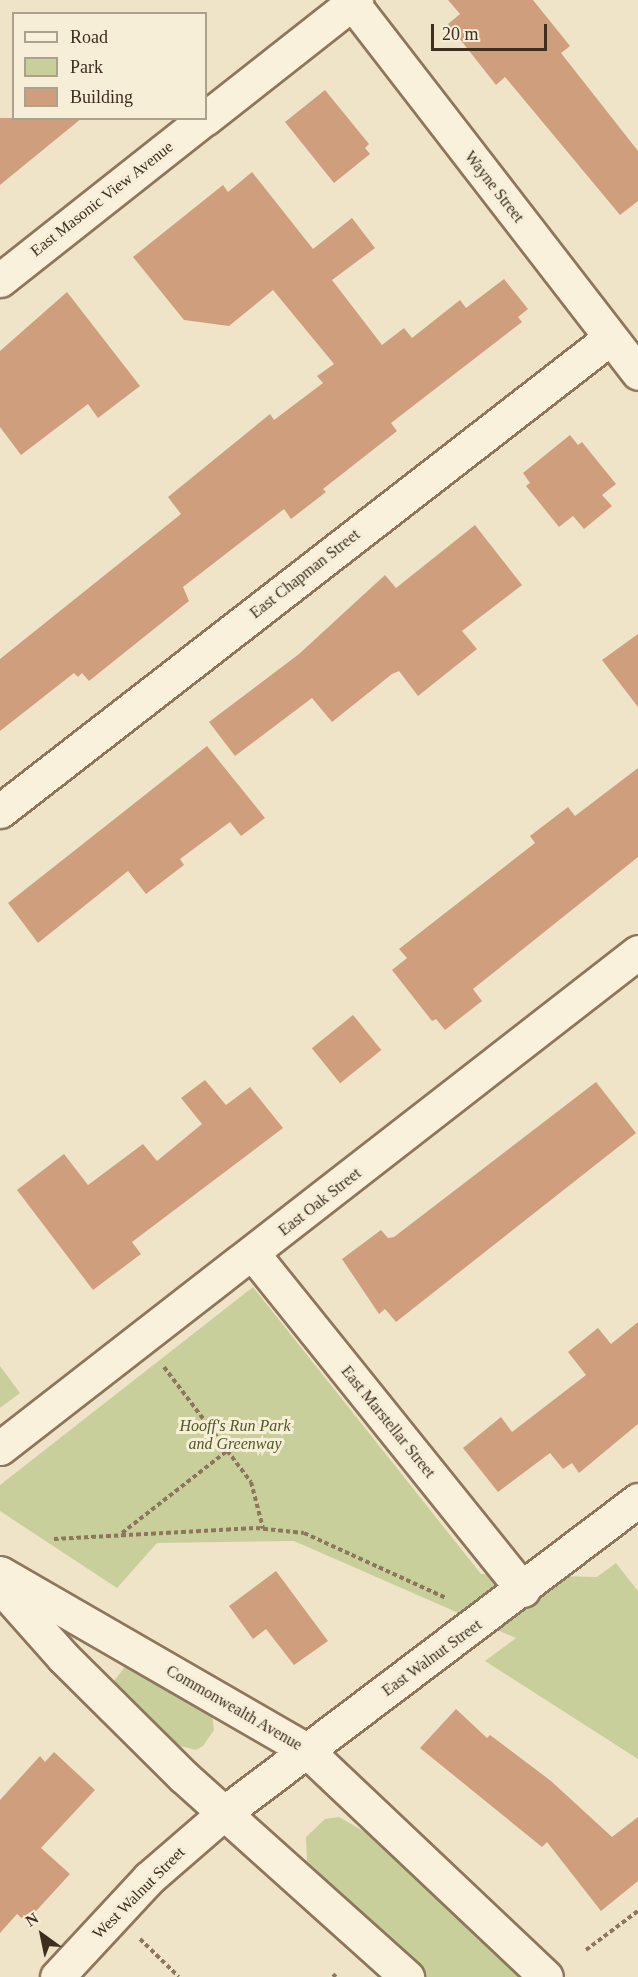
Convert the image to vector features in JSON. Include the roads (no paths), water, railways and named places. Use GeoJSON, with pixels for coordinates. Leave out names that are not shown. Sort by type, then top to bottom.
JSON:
{"type":"FeatureCollection","features":[{"type":"Feature","properties":{"kind":"street","name":"East Masonic View Avenue"},"geometry":{"type":"LineString","coordinates":[[207,116],[352,1]]}},
{"type":"Feature","properties":{"kind":"street","name":"Wayne Street"},"geometry":{"type":"LineString","coordinates":[[352,1],[638,373]]}},
{"type":"Feature","properties":{"kind":"street","name":"East Masonic View Avenue"},"geometry":{"type":"LineString","coordinates":[[0,280],[202,120]]}},
{"type":"Feature","properties":{"kind":"street","name":"East Chapman Street"},"geometry":{"type":"LineString","coordinates":[[0,811],[610,338]]}},
{"type":"Feature","properties":{"kind":"street","name":"East Oak Street"},"geometry":{"type":"LineString","coordinates":[[0,1448],[253,1254],[638,952]]}},
{"type":"Feature","properties":{"kind":"street","name":"East Marstellar Street"},"geometry":{"type":"LineString","coordinates":[[253,1254],[523,1590]]}},
{"type":"Feature","properties":{"kind":"street","name":"East Walnut Street"},"geometry":{"type":"LineString","coordinates":[[224,1813],[523,1590],[638,1500]]}},
{"type":"Feature","properties":{"kind":"street","name":"Commonwealth Avenue"},"geometry":{"type":"LineString","coordinates":[[0,1573],[306,1750],[546,1977]]}},
{"type":"Feature","properties":{"kind":"street"},"geometry":{"type":"LineString","coordinates":[[0,1586],[63,1657],[224,1813],[407,1977]]}},
{"type":"Feature","properties":{"kind":"street","name":"West Walnut Street"},"geometry":{"type":"LineString","coordinates":[[57,1977],[149,1878],[224,1813]]}},
{"type":"Feature","properties":{"kind":"park label","name":"Hooff's Run Park and Greenway"},"geometry":{"type":"Point","coordinates":[235,1435]}}]}
